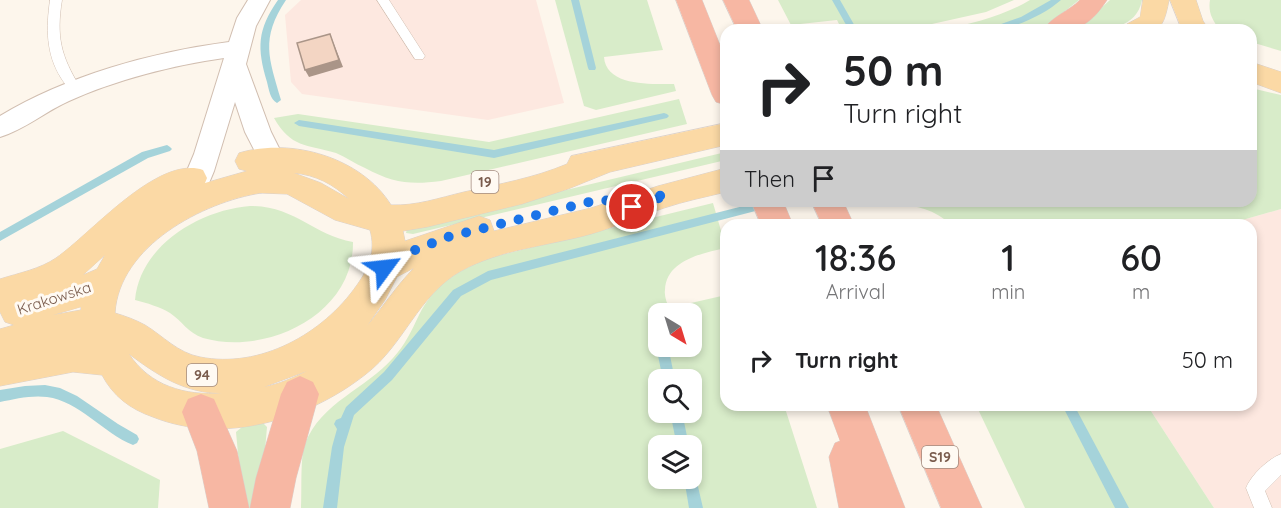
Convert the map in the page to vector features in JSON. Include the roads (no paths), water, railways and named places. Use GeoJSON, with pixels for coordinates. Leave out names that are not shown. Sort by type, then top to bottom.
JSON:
{"type":"FeatureCollection","features":[{"type":"Feature","properties":{"kind":"highway"},"geometry":{"type":"LineString","coordinates":[[689,0],[720,80]]}},
{"type":"Feature","properties":{"kind":"highway"},"geometry":{"type":"LineString","coordinates":[[736,0],[747,24]]}},
{"type":"Feature","properties":{"kind":"highway"},"geometry":{"type":"LineString","coordinates":[[1065,24],[1081,14],[1094,0]]}},
{"type":"Feature","properties":{"kind":"highway"},"geometry":{"type":"LineString","coordinates":[[270,508],[278,470],[300,394]]}},
{"type":"Feature","properties":{"kind":"highway"},"geometry":{"type":"LineString","coordinates":[[841,411],[859,508]]}},
{"type":"Feature","properties":{"kind":"highway"},"geometry":{"type":"LineString","coordinates":[[848,411],[885,508]]}},
{"type":"Feature","properties":{"kind":"highway","name":"S19"},"geometry":{"type":"LineString","coordinates":[[920,411],[962,508]]}},
{"type":"Feature","properties":{"kind":"highway"},"geometry":{"type":"LineString","coordinates":[[201,412],[217,451],[229,508]]}},
{"type":"Feature","properties":{"kind":"main road"},"geometry":{"type":"LineString","coordinates":[[1147,24],[1152,21],[1156,0]]}},
{"type":"Feature","properties":{"kind":"main road"},"geometry":{"type":"LineString","coordinates":[[1257,60],[1281,67]]}},
{"type":"Feature","properties":{"kind":"main road"},"geometry":{"type":"LineString","coordinates":[[1257,73],[1281,83]]}},
{"type":"Feature","properties":{"kind":"main road","name":"19"},"geometry":{"type":"LineString","coordinates":[[108,279],[141,233],[170,213],[233,186],[279,181],[314,193],[341,210],[374,205],[408,218],[542,186],[604,162],[720,135]]}},
{"type":"Feature","properties":{"kind":"main road"},"geometry":{"type":"LineString","coordinates":[[0,294],[47,279],[68,268],[140,205],[165,189],[230,164],[272,160],[321,165],[347,178],[374,205],[390,248],[384,268]]}},
{"type":"Feature","properties":{"kind":"main road"},"geometry":{"type":"LineString","coordinates":[[108,279],[98,314],[106,342],[123,379],[146,397],[165,405],[201,412],[227,412],[300,394],[335,374],[373,345],[411,292],[429,274],[447,262],[472,251],[595,220],[668,195],[720,182]]}},
{"type":"Feature","properties":{"kind":"main road"},"geometry":{"type":"LineString","coordinates":[[384,268],[415,250],[448,237],[589,202],[668,195]]}},
{"type":"Feature","properties":{"kind":"main road","name":"94"},"geometry":{"type":"LineString","coordinates":[[106,342],[133,336],[177,368],[201,375],[257,372],[285,364],[311,351],[336,333],[356,314],[374,290],[384,268]]}},
{"type":"Feature","properties":{"kind":"main road","name":"Krakowska"},"geometry":{"type":"LineString","coordinates":[[0,315],[76,294],[108,279]]}},
{"type":"Feature","properties":{"kind":"main road","name":"Krakowska"},"geometry":{"type":"LineString","coordinates":[[0,345],[81,327],[106,342]]}},
{"type":"Feature","properties":{"kind":"main road"},"geometry":{"type":"LineString","coordinates":[[0,369],[73,356],[106,342]]}},
{"type":"Feature","properties":{"kind":"main road"},"geometry":{"type":"LineString","coordinates":[[300,394],[311,351]]}},
{"type":"Feature","properties":{"kind":"street"},"geometry":{"type":"LineString","coordinates":[[188,204],[200,174],[236,56],[240,32],[248,15],[259,0]]}},
{"type":"Feature","properties":{"kind":"street"},"geometry":{"type":"LineString","coordinates":[[0,129],[26,111],[74,87],[98,78],[215,51],[236,56]]}},
{"type":"Feature","properties":{"kind":"street"},"geometry":{"type":"LineString","coordinates":[[236,56],[258,132],[272,160]]}},
{"type":"Feature","properties":{"kind":"lane"},"geometry":{"type":"LineString","coordinates":[[56,0],[52,22],[52,44],[62,73],[74,87]]}},
{"type":"Feature","properties":{"kind":"lane"},"geometry":{"type":"LineString","coordinates":[[382,0],[418,56]]}},
{"type":"Feature","properties":{"kind":"lane"},"geometry":{"type":"LineString","coordinates":[[1263,508],[1255,488],[1281,463]]}},
{"type":"Feature","properties":{"kind":"waterway"},"geometry":{"type":"LineString","coordinates":[[277,100],[264,48],[267,25],[282,0]]}},
{"type":"Feature","properties":{"kind":"waterway"},"geometry":{"type":"LineString","coordinates":[[575,0],[592,68]]}},
{"type":"Feature","properties":{"kind":"waterway"},"geometry":{"type":"LineString","coordinates":[[836,0],[850,24]]}},
{"type":"Feature","properties":{"kind":"waterway"},"geometry":{"type":"LineString","coordinates":[[1010,24],[1024,19],[1057,0]]}},
{"type":"Feature","properties":{"kind":"waterway"},"geometry":{"type":"LineString","coordinates":[[299,123],[494,154],[664,116]]}},
{"type":"Feature","properties":{"kind":"waterway"},"geometry":{"type":"LineString","coordinates":[[0,237],[145,155],[167,149]]}},
{"type":"Feature","properties":{"kind":"waterway"},"geometry":{"type":"LineString","coordinates":[[345,422],[350,411],[388,376],[457,293],[488,276],[755,207]]}},
{"type":"Feature","properties":{"kind":"waterway"},"geometry":{"type":"LineString","coordinates":[[664,357],[667,369]]}},
{"type":"Feature","properties":{"kind":"waterway"},"geometry":{"type":"LineString","coordinates":[[0,396],[25,391],[60,394],[133,439]]}},
{"type":"Feature","properties":{"kind":"waterway"},"geometry":{"type":"LineString","coordinates":[[1071,411],[1122,508]]}},
{"type":"Feature","properties":{"kind":"waterway"},"geometry":{"type":"LineString","coordinates":[[330,508],[338,447],[345,422]]}},
{"type":"Feature","properties":{"kind":"waterway"},"geometry":{"type":"LineString","coordinates":[[340,424],[345,422]]}},
{"type":"Feature","properties":{"kind":"waterway"},"geometry":{"type":"LineString","coordinates":[[678,423],[681,435]]}},
{"type":"Feature","properties":{"kind":"waterway"},"geometry":{"type":"LineString","coordinates":[[692,489],[696,508]]}}]}
